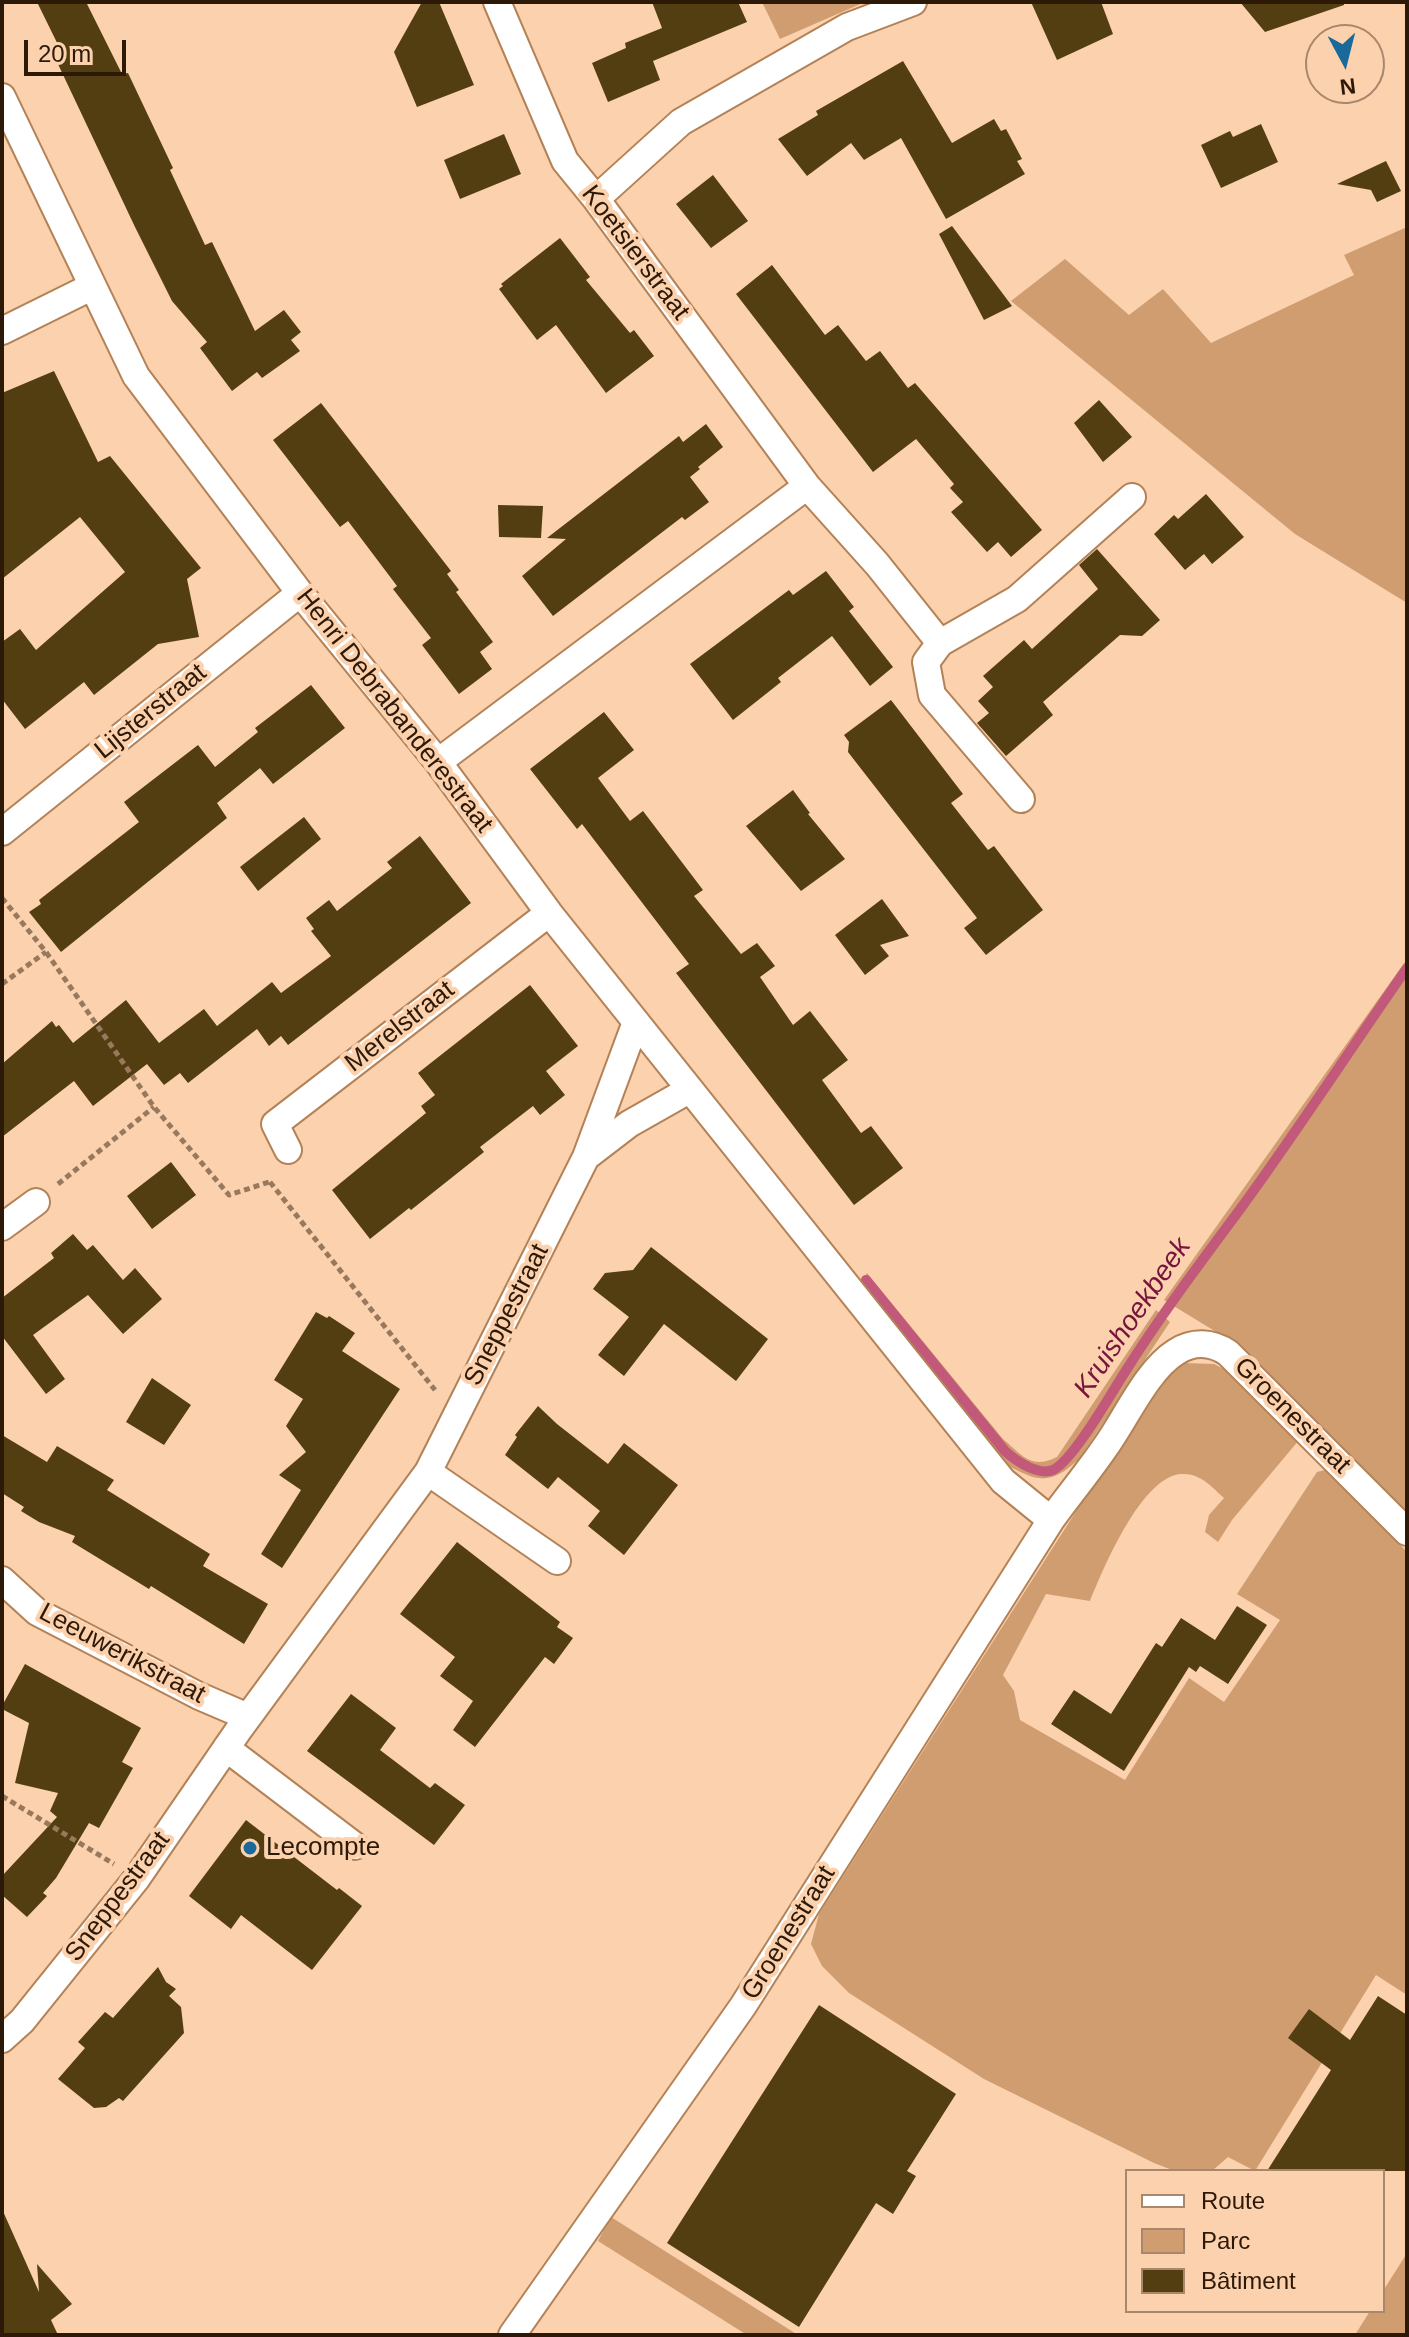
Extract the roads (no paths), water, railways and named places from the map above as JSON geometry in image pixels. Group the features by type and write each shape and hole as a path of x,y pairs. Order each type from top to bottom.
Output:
{"street":[{"name":"Koetsierstraat","path":"497,2 565,161 807,486 877,564 940,643"},
{"path":"596,199 681,122 847,27 913,2"},
{"name":"Henri Debrabanderestraat","path":"2,97 136,376 300,593 438,762 549,913 689,1090 1003,1481 1051,1520"},
{"path":"2,331 91,287"},
{"path":"438,762 807,486"},
{"path":"1021,799 932,695 926,662 940,643 1017,599 1132,497"},
{"name":"Lijsterstraat","path":"2,832 300,593"},
{"name":"Merelstraat","path":"288,1150 275,1124 549,913"},
{"name":"Sneppestraat","path":"2,2039 22,2021 137,1878 248,1717 428,1472 586,1157 636,1022"},
{"name":"Sneppestraat","path":"586,1157 629,1124 689,1090"},
{"path":"2,1227 36,1202"},
{"name":"Groenestraat","path":"512,2335 743,2006 1051,1520 1105,1448 1155,1371 1172,1354 1185,1347 1215,1345 1241,1365 1407,1532"},
{"path":"428,1472 557,1561"},
{"name":"Leeuwerikstraat","path":"2,1580 37,1612 199,1696 248,1717"},
{"path":"226,1748 355,1846"}],"waterway":[{"name":"Kruishoekbeek","path":"866,1280 1005,1451 1034,1469 1053,1470 1081,1440 1153,1330 1283,1149 1407,968"}],"place":[{"name":"Lecompte","path":"250,1848"}]}
